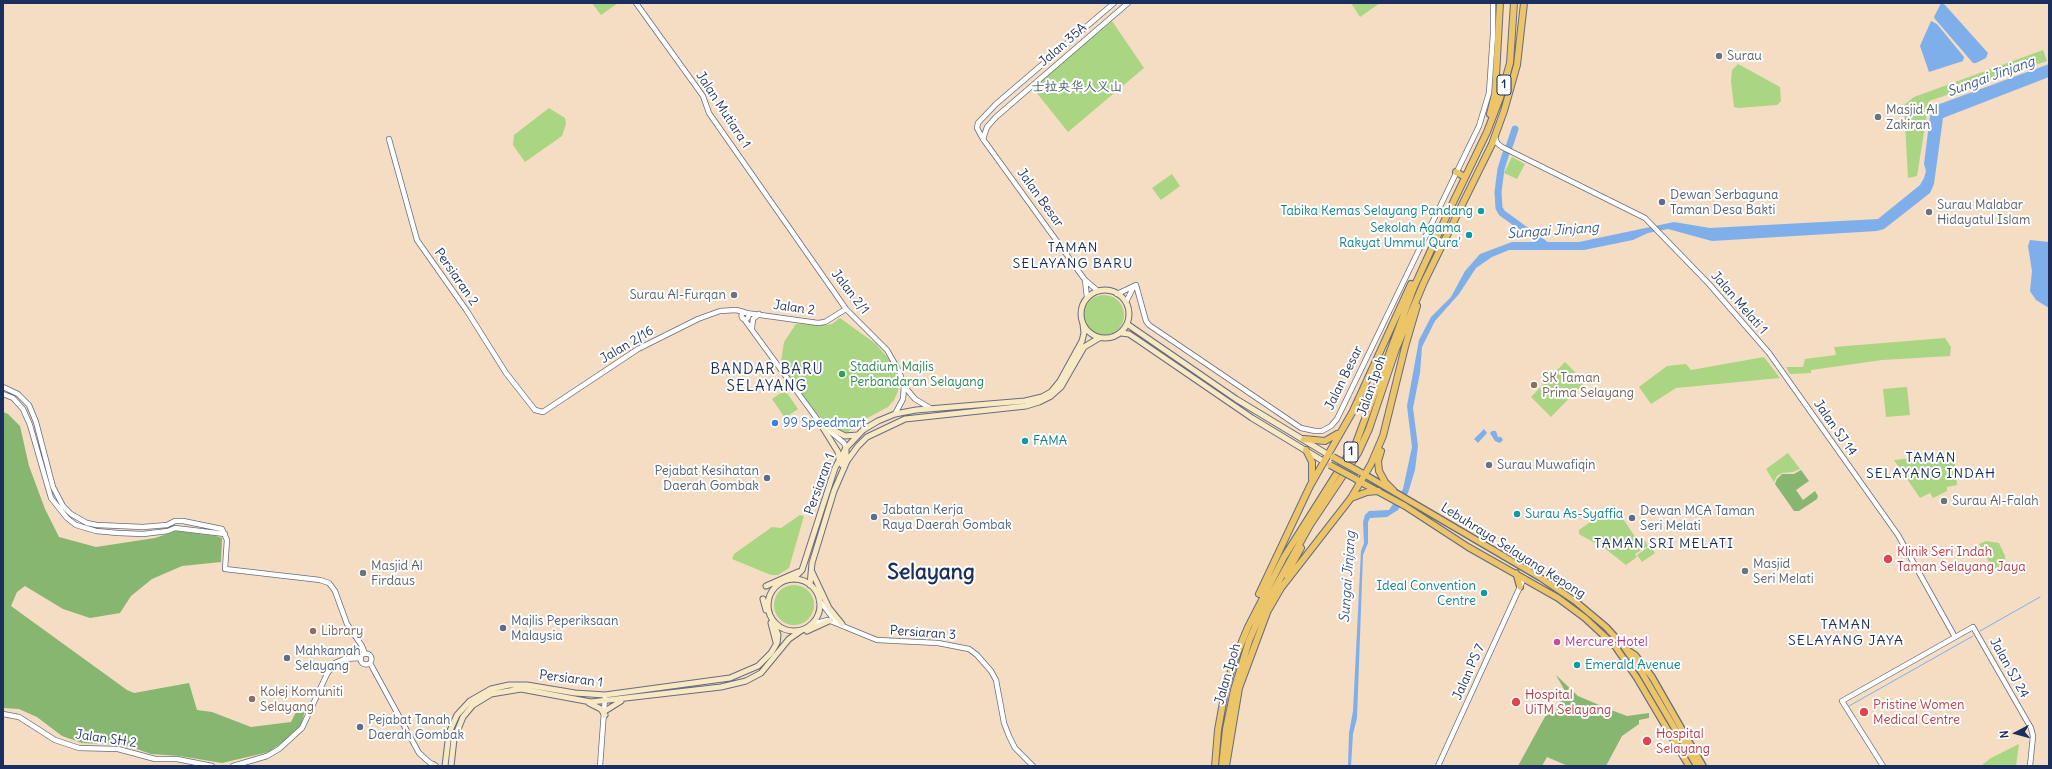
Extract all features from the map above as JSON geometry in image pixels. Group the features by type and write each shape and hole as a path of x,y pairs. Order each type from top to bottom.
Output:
{"highway":[{"path":"1473,162 1494,100 1500,3"},
{"name":"Jalan Ipoh","path":"1215,766 1220,716 1234,661 1255,610 1305,521 1356,443 1397,330 1440,231 1473,162 1500,98 1510,63 1514,3"},
{"name":"Jalan Ipoh","path":"1222,766 1230,703 1249,641 1261,613 1291,556 1340,481 1365,438 1396,349 1424,282 1495,135 1504,111 1517,65 1524,3"},
{"path":"1456,172 1465,177"},
{"path":"1393,490 1382,478 1378,469 1383,436 1412,322 1451,225"},
{"path":"1234,661 1258,596 1310,486 1353,411 1411,286 1440,231"},
{"path":"1304,439 1325,441 1336,436 1342,428"},
{"path":"1266,614 1295,568 1351,498 1358,480 1363,474 1383,436"},
{"path":"1306,450 1313,468 1310,486"},
{"path":"1226,766 1239,688 1266,614 1306,539 1340,481"},
{"path":"1351,498 1367,492 1378,491"}],"main road":[{"path":"1108,290 1117,294 1126,302 1129,313 1127,324 1121,333 1114,337 1099,338 1086,330 1083,324 1080,312 1087,297 1098,291 1108,290"},
{"name":"Persiaran 1","path":"793,579 802,570 839,459 846,448 858,435 874,423 895,414 930,408 1025,401 1042,397 1051,392 1060,381 1082,341 1084,333 1083,324"},
{"path":"1127,324 1236,399 1327,454"},
{"path":"1121,333 1129,334 1252,418 1323,461"},
{"name":"Persiaran 1","path":"810,585 811,567 834,491 845,466 858,446 868,437 906,419 1026,406 1046,399 1061,388 1084,347 1099,338"},
{"path":"820,423 845,436 858,435"},
{"path":"820,423 838,452 839,459"},
{"path":"874,423 878,431"},
{"path":"834,491 837,477 846,456 846,448"},
{"name":"Lebuhraya Selayang Kepong","path":"1327,454 1393,490 1534,574 1575,601 1606,627 1624,647 1642,673 1697,766"},
{"name":"Lebuhraya Selayang Kepong","path":"1323,461 1405,506 1458,541 1558,598 1585,618 1615,646 1637,678 1690,766"},
{"path":"785,644 823,623 836,622 814,578 811,567"},
{"path":"766,586 802,570"},
{"path":"1516,573 1520,586"},
{"path":"1524,578 1528,575 1534,574"},
{"path":"772,619 782,629 788,631 802,630 812,624 819,613 819,600 810,585 801,580 793,579 781,583 772,592 768,606 772,619 778,635 777,643"},
{"path":"764,600 777,643"},
{"name":"Persiaran 1","path":"445,766 449,733 457,715 470,701 491,690 510,685 526,685 605,698 624,699 715,688 746,681 761,673 785,644 802,630"},
{"name":"Persiaran 1","path":"451,766 454,739 463,717 473,706 491,694 521,689 586,702 730,678 758,666 766,659 777,643"},
{"path":"1624,647 1635,655 1652,677 1703,766"},
{"path":"586,702 601,709 605,713 624,699"}],"street":[{"name":"Jalan Mutiara 1","path":"636,3 703,96 709,113 792,229"},
{"name":"Jalan 35A","path":"977,130 978,123 996,104 1114,3"},
{"name":"Jalan 35A","path":"983,139 986,127 996,117 1128,3"},
{"name":"Jalan Besar","path":"1136,286 1146,321 1149,325 1301,428 1308,431 1322,431 1332,426 1337,419 1479,126 1489,92 1494,34 1493,3"},
{"name":"Jalan Besar","path":"977,130 1085,280 1098,291"},
{"path":"1495,135 1497,143 1502,147"},
{"name":"Persiaran 2","path":"389,139 417,240 467,311 520,393 538,412"},
{"path":"1489,150 1502,147"},
{"name":"Jalan Melati 1","path":"1502,147 1645,218 1709,284 1764,348 1797,394"},
{"name":"Jalan 2/1","path":"792,229 846,308 887,350 899,371 904,386 915,399 930,408"},
{"name":"Jalan Besar","path":"1085,280 1087,297"},
{"path":"1117,294 1136,286"},
{"path":"1126,302 1129,293 1136,286"},
{"name":"Jalan 2","path":"745,316 759,314 818,323 824,322 846,308"},
{"name":"Jalan 2/16","path":"538,412 543,412 657,339 698,319 718,311 733,310 745,316"},
{"path":"752,328 753,319 759,314"},
{"path":"745,316 820,423 844,443 846,448"},
{"path":"895,414 903,399 904,386"},
{"path":"3,387 18,394 29,405 36,422 57,496 67,510 79,520 97,525 119,527 166,525 175,521 219,527 225,534 226,569 320,580 329,584 335,591 347,624 362,646 365,654 371,657 370,663 416,748 424,758 435,766"},
{"path":"3,394 13,398 23,409 30,425 51,498 67,518 76,525 96,531 118,533 144,534 168,531 175,528 225,534"},
{"name":"Jalan SJ 14","path":"1797,394 1898,535 1955,637"},
{"name":"Jalan PS 7","path":"1438,766 1524,578"},
{"path":"1520,586 1533,583"},
{"name":"Persiaran 3","path":"819,600 836,622 877,640 944,644 968,649 977,655 991,671 996,680 1004,723 1015,748 1033,766"},
{"path":"812,624 824,619 836,622"},
{"name":"Jalan SJ 24","path":"1955,637 1974,627 2030,728 2033,736 2030,766"},
{"path":"1883,766 1842,701 1955,637"},
{"path":"233,766 266,756 279,749 304,725 327,674 335,663 347,658 361,658 365,654"},
{"path":"361,658 364,664 370,663"},
{"path":"600,766 605,698"},
{"name":"Jalan SH 2","path":"3,714 19,718 56,740 79,748 118,749 130,751 150,758 177,759 212,766"}],"green space":[{"path":"592,3 618,3 601,15"},
{"path":"1351,3 1380,3 1360,17"},
{"name":"士拉央华人义山","path":"1112,21 1144,68 1068,132 1032,87"},
{"path":"2043,50 2047,61 1929,101 1917,176 1908,178 1904,105 1914,97"},
{"path":"1738,64 1780,87 1781,101 1777,105 1734,107 1731,81 1732,70"},
{"path":"549,108 565,118 566,124 562,136 525,162 513,145 514,135"},
{"path":"1512,157 1525,164 1517,179 1504,173"},
{"path":"1172,174 1180,186 1161,200 1152,188"},
{"path":"1104,295 1112,297 1118,301 1122,307 1124,315 1122,323 1118,329 1112,333 1104,335 1096,333 1090,329 1086,323 1084,315 1086,307 1090,301 1096,297"},
{"name":"Stadium Majlis Perbandaran Selayang","path":"840,318 876,344 893,364 899,383 898,391 894,400 888,407 860,422 848,432 843,433 825,423 790,378 781,362 784,342 796,324 827,325 832,324"},
{"path":"1945,338 1951,347 1950,356 1882,360 1811,370 1811,373 1790,374 1786,367 1803,367 1805,359 1836,355 1834,347"},
{"path":"1764,357 1780,378 1676,388 1651,404 1639,387 1667,366 1686,364 1691,370"},
{"path":"1565,362 1585,382 1551,417 1531,397"},
{"path":"1907,387 1910,415 1886,417 1883,389"},
{"path":"785,390 798,409 785,418 772,399"},
{"path":"3,412 8,414 20,426 29,466 45,509 59,537 96,547 155,538 176,531 222,538 221,562 182,566 152,579 131,596 120,613 90,618 63,609 25,586 17,592 11,606 127,690 134,693 189,683 197,710 212,712 251,727 291,722 298,708 305,711 301,725 284,741 269,752 222,763 180,756 151,754 125,745 82,743 62,736 37,717 19,709 3,708"},
{"path":"1788,453 1800,469 1793,472 1782,473 1777,476 1774,482 1766,469"},
{"path":"1954,454 1957,485 1947,487 1947,491 1933,498 1930,493 1920,498 1894,460"},
{"path":"1801,470 1809,481 1796,490 1803,500 1815,491 1818,496 1817,499 1799,511 1794,511 1775,484 1777,479 1782,474 1794,474"},
{"path":"1614,505 1637,540 1643,538 1648,546 1635,554 1637,557 1626,565 1607,550 1579,534 1579,530"},
{"path":"800,515 804,516 789,568 778,575 771,575 732,559 734,554 772,527 781,528"},
{"path":"1986,541 1999,543 2005,556 2005,567 1998,570 1992,567 1979,544"},
{"path":"1650,546 1655,553 1642,562 1637,555"},
{"path":"794,585 802,587 808,591 812,597 814,605 812,613 808,619 802,623 794,625 786,623 780,619 776,613 774,605 776,597 780,591 786,587"},
{"path":"1556,675 1578,696 1611,710 1627,716 1649,713 1649,718 1639,720 1639,724 1622,736 1606,766 1568,766 1547,757 1542,766 1518,766 1547,713 1554,716 1565,691"},
{"path":"2019,744 2016,766 1983,766 1983,764 1991,758"}],"water":[{"path":"1941,3 1945,5 1988,53 1986,58 1973,63 1935,19 1934,17"},
{"path":"1931,21 1937,24 1964,57 1963,61 1929,72 1920,46"},
{"path":"2049,64 2049,77 1943,118 1934,184 1930,193 1884,229 1877,231 1712,241 1668,229 1648,233 1633,240 1584,250 1509,250 1492,257 1476,268 1459,294 1435,321 1422,347 1420,373 1413,408 1418,446 1415,470 1408,493 1398,510 1387,517 1370,518 1368,522 1368,543 1363,555 1357,718 1353,734 1351,766 1348,766 1349,733 1353,711 1361,551 1364,543 1363,522 1365,515 1369,511 1389,510 1403,489 1412,447 1407,406 1419,340 1431,317 1451,297 1465,271 1480,254 1512,242 1579,242 1674,222 1710,228 1878,219 1920,185 1924,178 1926,171 1924,164 1930,116 1937,105"},
{"path":"2030,240 2049,242 2049,308 2036,300 2030,291 2032,271 2028,246"},
{"path":"1484,429 1487,433 1478,443 1474,439"},
{"path":"1492,431 1496,431 1498,437 1501,437 1503,440 1500,443 1495,441 1490,433"}],"waterway":[{"path":"1509,147 1515,129"},
{"name":"Sungai Jinjang","path":"1506,153 1501,169 1498,192 1499,208 1502,213 1546,245"},
{"path":"1980,631 2040,597"},
{"path":"1849,706 1973,636"}],"place":[{"name":"Surau","path":"1719,56"},
{"name":"Masjid Al Zakiran","path":"1878,117"},
{"name":"Dewan Serbaguna Taman Desa Bakti","path":"1662,202"},
{"name":"Tabika Kemas Selayang Pandang","path":"1481,211"},
{"name":"Surau Malabar Hidayatul Islam","path":"1929,212"},
{"name":"Sekolah Agama Rakyat Ummul Qura'","path":"1469,235"},
{"name":"Surau Al-Furqan","path":"734,295"},
{"name":"Stadium Majlis Perbandaran Selayang","path":"842,374"},
{"name":"SK Taman Prima Selayang","path":"1534,385"},
{"name":"99 Speedmart","path":"775,423"},
{"name":"FAMA","path":"1025,441"},
{"name":"Surau Muwafiqin","path":"1489,465"},
{"name":"Pejabat Kesihatan Daerah Gombak","path":"767,478"},
{"name":"Surau Al-Falah","path":"1944,501"},
{"name":"Surau As-Syaffia","path":"1517,514"},
{"name":"Jabatan Kerja Raya Daerah Gombak","path":"874,517"},
{"name":"Dewan MCA Taman Seri Melati","path":"1632,518"},
{"name":"Klinik Seri Indah Taman Selayang Jaya","path":"1888,559"},
{"name":"Masjid Seri Melati","path":"1745,571"},
{"name":"Masjid Al Firdaus","path":"363,573"},
{"name":"Ideal Convention Centre","path":"1484,593"},
{"name":"Majlis Peperiksaan Malaysia","path":"503,628"},
{"name":"Library","path":"313,631"},
{"name":"Mercure Hotel","path":"1557,642"},
{"name":"Mahkamah Selayang","path":"287,658"},
{"name":"Emerald Avenue","path":"1577,665"},
{"name":"Kolej Komuniti Selayang","path":"252,699"},
{"name":"Hospital UiTM Selayang","path":"1516,702"},
{"name":"Pristine Women Medical Centre","path":"1864,712"},
{"name":"Pejabat Tanah Daerah Gombak","path":"360,727"},
{"name":"Hospital Selayang","path":"1647,741"}],"district":[{"name":"TAMAN SELAYANG BARU","path":"1073,256"},
{"name":"BANDAR BARU SELAYANG","path":"767,378"},
{"name":"TAMAN SELAYANG INDAH","path":"1931,466"},
{"name":"TAMAN SRI MELATI","path":"1664,544"},
{"name":"Selayang","path":"931,573"},
{"name":"TAMAN SELAYANG JAYA","path":"1846,634"}]}
